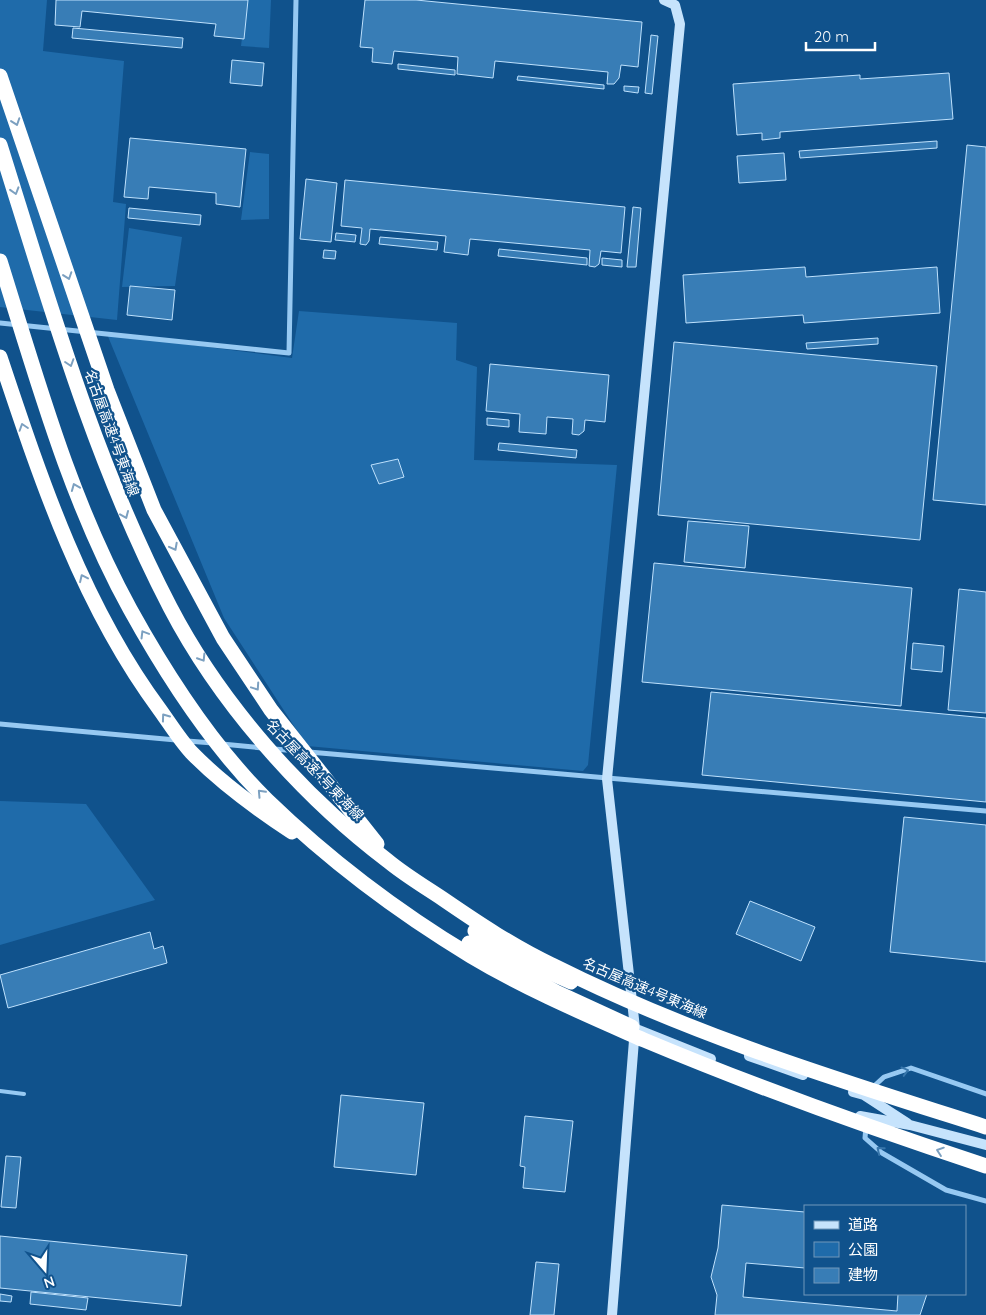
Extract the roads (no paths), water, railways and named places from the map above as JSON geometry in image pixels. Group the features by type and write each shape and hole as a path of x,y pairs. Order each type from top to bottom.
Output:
{"highway":[{"path":"0,76 107,390 154,510 224,638 272,710 388,858 472,937 634,1010"},
{"name":"名古屋高速4号東海線","path":"0,145 93,434 127,519 172,610 210,672 247,722 312,794 388,862 482,926 551,965 674,1020 788,1064 986,1127"},
{"path":"0,261 59,448 97,542 129,608 193,710 231,760 266,798 348,869 417,921 472,957 560,1004 740,1080 986,1166"},
{"path":"0,357 44,489 85,582 132,672 191,752 259,811 472,937 556,992 635,1028"}],"street":[{"path":"0,323 289,353 296,0"},
{"path":"612,1315 635,1028 607,779 680,24 675,5 664,0"},
{"path":"0,724 986,811"},
{"path":"634,1010 768,1064 864,1095 910,1125"},
{"path":"635,1028 751,1076 867,1119 910,1125 986,1145"},
{"path":"864,1095 884,1078 911,1068 986,1094"},
{"path":"867,1119 865,1138 882,1153 946,1190 986,1201"}],"lane":[{"path":"0,1091 24,1094"}]}
